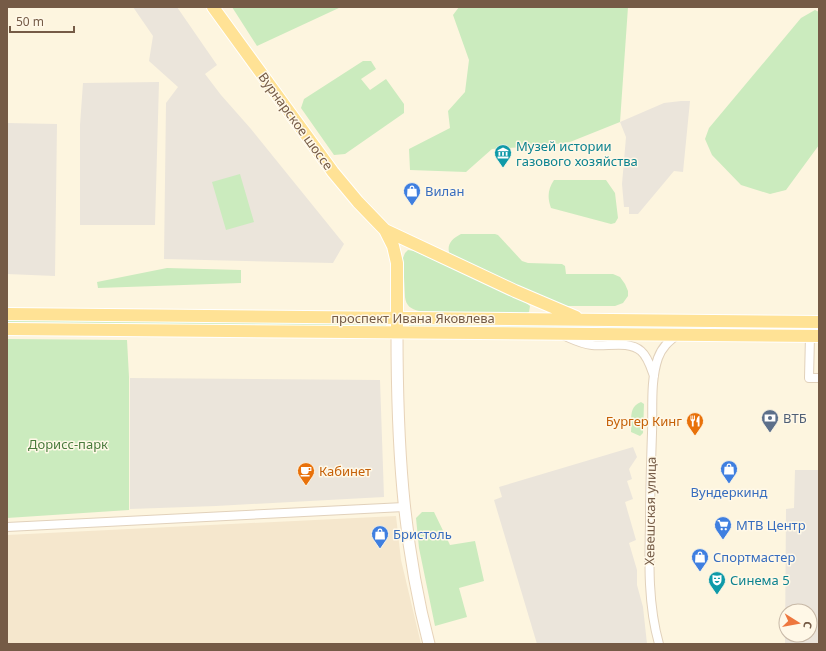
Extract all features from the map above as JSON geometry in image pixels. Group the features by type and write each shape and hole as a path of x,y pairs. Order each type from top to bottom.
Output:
{"main road":[{"name":"Вурнарское шоссе","path":"213,7 333,172 358,202 385,230"},
{"path":"385,230 393,246 396,258 398,318 397,404 404,508 413,576 429,644"},
{"path":"385,230 515,291 582,320"},
{"name":"проспект Ивана Яковлева","path":"7,314 819,322"},
{"name":"проспект Ивана Яковлева","path":"7,329 814,336"}],"street":[{"path":"562,334 579,342 592,345 625,345 634,347 644,356 654,376"},
{"name":"Хевешская улица","path":"659,644 651,607 650,568 651,462 654,376 658,358 662,349 677,335"},
{"path":"814,336 809,378 819,378"},
{"path":"7,527 404,508"}],"shaded area":[{"path":"133,7 177,7 217,65 205,74 344,244 333,263 164,259 166,103 178,87 149,61 153,36"},
{"path":"159,82 155,225 80,225 80,125 83,83"},
{"path":"690,101 683,172 674,171 638,214 629,214 629,207 624,207 622,184 626,137 620,122 664,103"},
{"path":"7,123 57,124 55,276 7,274"},
{"path":"130,378 380,380 384,497 130,509"},
{"path":"633,447 637,457 629,469 632,479 627,481 633,499 625,502 636,540 629,543 637,570 637,585 643,607 647,644 537,644 494,500 502,497 499,487"},
{"path":"795,470 819,470 819,644 785,644 818,643 818,603 785,603 786,509 794,508"},
{"path":"396,516 401,560 421,644 7,644 7,535"}],"green space":[{"path":"232,7 341,7 257,46"},
{"path":"459,7 628,7 620,122 570,142 541,146 492,149 466,172 410,170 409,149 450,128 448,111 465,92 469,60 453,15"},
{"path":"815,10 819,12 819,145 786,190 770,194 741,185 712,155 705,139 709,128 801,18"},
{"path":"363,61 371,61 376,69 361,79 370,90 386,79 404,104 404,113 345,154 334,155 301,108 304,99"},
{"path":"240,174 254,222 226,230 212,182"},
{"path":"554,180 606,180 615,193 618,218 615,223 611,224 551,208 549,193 550,187"},
{"path":"461,234 498,235 522,261 528,263 562,264 565,266 566,274 613,274 620,277 625,284 628,291 628,296 623,303 615,306 567,306 559,304 451,257 449,253 450,243 454,238"},
{"path":"408,250 414,251 525,302 530,306 529,312 522,315 419,311 409,307 405,297 403,258"},
{"path":"167,268 241,270 241,283 98,288 97,282"},
{"path":"7,319 386,323 386,326 7,322"},
{"path":"409,325 819,328 819,332 409,328"},
{"name":"Дорисс-парк","path":"7,339 127,340 129,377 129,510 7,518"},
{"path":"641,402 644,404 643,433 640,436 631,432 631,418 632,410"},
{"path":"422,512 434,512 450,545 475,541 484,581 459,588 467,617 435,626 419,548 416,518"}],"place":[{"name":"Музей истории газового хозяйства","path":"503,168"},
{"name":"Вилан","path":"412,206"},
{"name":"ВТБ","path":"770,433"},
{"name":"Бургер Кинг","path":"695,436"},
{"name":"Вундеркинд","path":"729,484"},
{"name":"Кабинет","path":"306,486"},
{"name":"МТВ Центр","path":"723,540"},
{"name":"Бристоль","path":"380,549"},
{"name":"Спортмастер","path":"700,572"},
{"name":"Синема 5","path":"717,595"}]}
